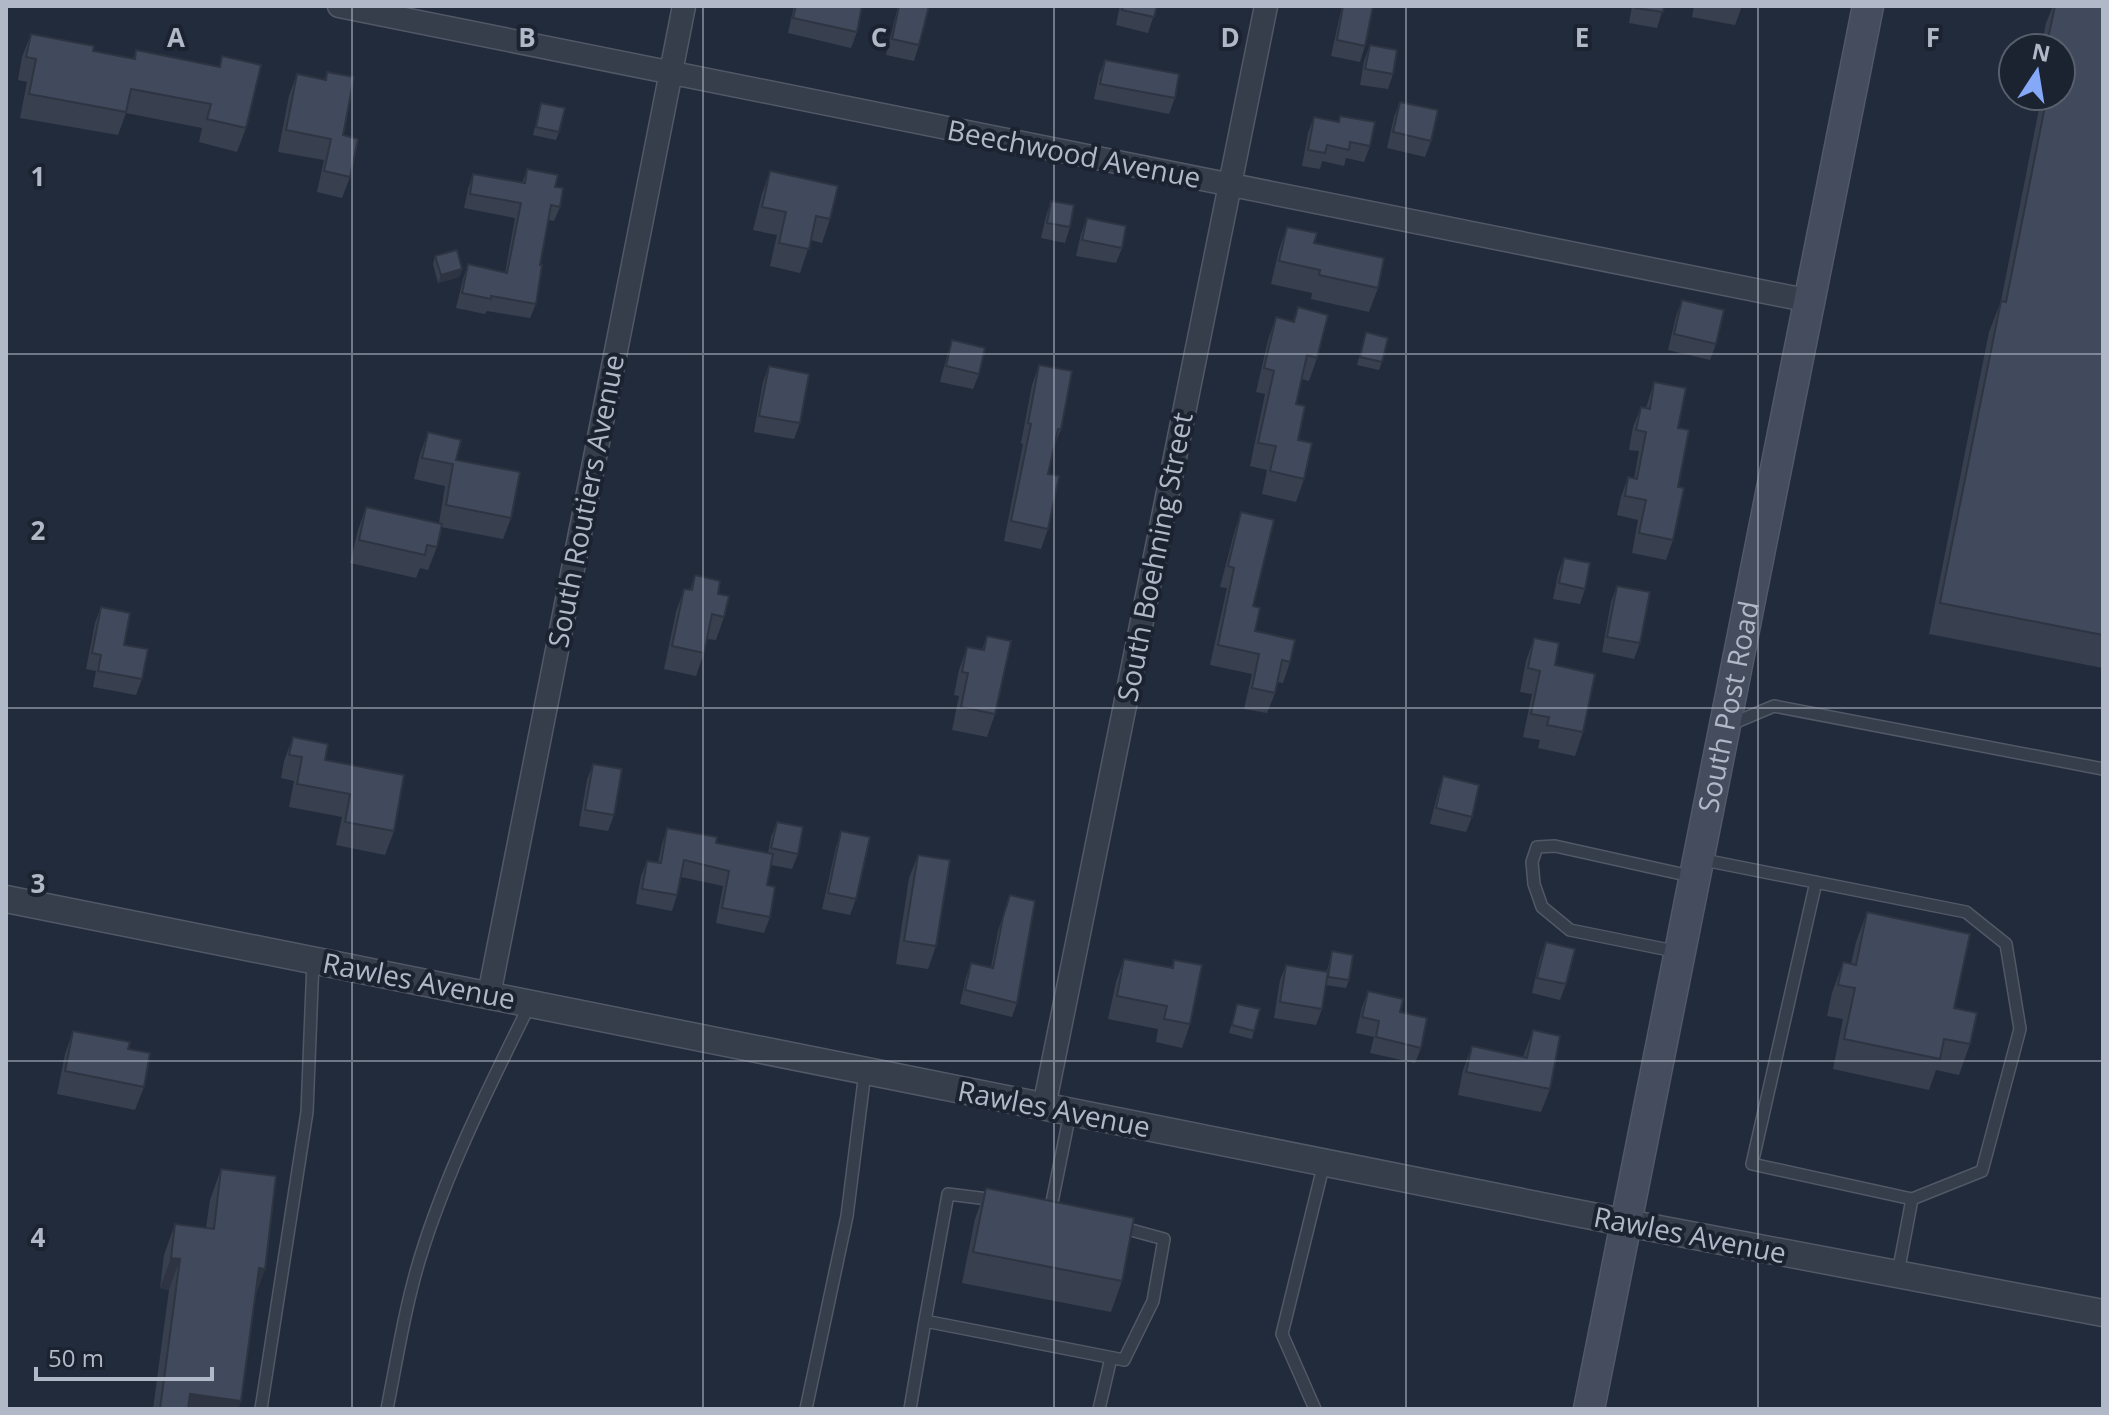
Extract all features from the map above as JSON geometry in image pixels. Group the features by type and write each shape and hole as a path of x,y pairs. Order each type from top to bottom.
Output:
{"main road":[{"name":"South Post Road","path":"1589,1409 1868,6"}],"street":[{"name":"Beechwood Avenue","path":"339,6 1810,301"},
{"name":"South Routiers Avenue","path":"489,995 684,6"},
{"name":"South Boehning Street","path":"1057,1110 1229,185 1266,6"},
{"name":"Rawles Avenue","path":"6,899 1627,1223 2103,1313"}],"lane":[{"path":"1725,727 1774,706 2103,769"},
{"path":"1680,952 1570,930 1542,907 1534,884 1532,862 1537,847 1555,846 1816,882 1966,912 2006,944 2020,1029 1982,1171 1912,1199 1752,1164 1816,882"},
{"path":"261,1409 307,1112 313,960"},
{"path":"387,1409 419,1262 441,1196 483,1099 530,1004"},
{"path":"806,1409 847,1216 865,1071"},
{"path":"1051,1207 1057,1110"},
{"path":"1315,1409 1282,1334 1325,1163"},
{"path":"910,1409 948,1194 1007,1202"},
{"path":"1898,1274 1912,1199"},
{"path":"1037,1205 1065,1211"},
{"path":"925,1321 1124,1360 1153,1301 1164,1239 1108,1223"},
{"path":"1099,1409 1111,1358"}],"building":[{"path":"796,6 862,6 857,32 793,18"},
{"path":"899,6 929,6 919,45 892,39"},
{"path":"1123,6 1157,6 1154,17 1122,10"},
{"path":"1343,6 1373,6 1365,46 1337,40"},
{"path":"1635,6 1664,6 1663,12"},
{"path":"2055,6 2103,6 2103,635 1940,603 2001,301 2006,302 2044,112 2077,112 2077,32 2049,32"},
{"path":"31,34 94,46 93,51 135,59 136,50 220,67 222,56 261,65 246,128 207,119 211,104 131,89 126,112 29,94 36,59 26,57"},
{"path":"1370,45 1397,50 1393,74 1365,69"},
{"path":"1105,60 1179,74 1175,98 1100,84"},
{"path":"327,72 354,77 343,135 358,139 350,177 324,171 331,139 286,130 297,74 326,80"},
{"path":"1400,102 1438,110 1431,141 1393,132"},
{"path":"541,103 565,108 559,132 536,127"},
{"path":"1340,116 1375,122 1370,146 1350,142 1349,150 1327,145 1325,153 1308,150 1314,117 1339,122"},
{"path":"527,169 558,175 555,187 563,188 560,207 551,205 536,304 462,293 468,264 507,273 521,203 470,194 473,174 525,183"},
{"path":"770,171 838,186 830,219 816,216 809,249 779,243 786,212 762,207"},
{"path":"1051,201 1074,205 1070,227 1047,223"},
{"path":"1087,218 1126,226 1122,248 1082,240"},
{"path":"1287,227 1317,233 1314,243 1384,258 1378,288 1319,275 1320,270 1279,261"},
{"path":"457,250 462,269 441,275 435,256"},
{"path":"1682,300 1724,310 1716,344 1674,334"},
{"path":"1298,307 1328,315 1317,358 1307,355 1296,404 1305,406 1298,440 1312,443 1304,479 1270,471 1276,446 1258,443 1274,371 1264,368 1276,317 1294,322"},
{"path":"1366,332 1388,338 1382,362 1360,357"},
{"path":"952,340 985,348 979,374 946,366"},
{"path":"1039,365 1072,371 1061,429 1058,429 1048,474 1059,476 1048,529 1011,521 1031,424 1028,423"},
{"path":"769,366 809,374 800,423 759,416"},
{"path":"1654,382 1686,388 1678,428 1689,430 1678,487 1684,488 1673,540 1639,533 1646,500 1625,496 1628,477 1637,479 1646,432 1636,430 1641,407 1650,409"},
{"path":"428,432 461,440 456,460 520,472 511,518 446,505 453,464 422,458"},
{"path":"366,507 442,524 437,547 427,545 425,555 359,540"},
{"path":"1241,512 1274,520 1253,606 1260,608 1255,631 1295,640 1290,662 1282,660 1275,693 1252,688 1259,654 1218,645 1234,568 1228,566"},
{"path":"1564,558 1590,563 1585,589 1559,583"},
{"path":"695,575 720,581 718,594 729,596 724,617 712,614 704,653 672,646 684,589 692,590"},
{"path":"1617,586 1650,592 1640,643 1607,637"},
{"path":"101,607 130,613 124,645 148,649 142,679 98,671 101,655 92,653"},
{"path":"987,636 1011,641 995,714 961,707 968,673 962,672 967,647 984,650"},
{"path":"1534,638 1559,643 1555,665 1595,674 1583,732 1547,725 1549,717 1531,714 1540,671 1528,668"},
{"path":"293,737 328,744 325,760 404,775 394,831 345,822 350,794 297,784 302,757 289,755"},
{"path":"593,764 622,769 614,815 585,810"},
{"path":"1443,776 1479,785 1472,817 1436,808"},
{"path":"777,822 803,827 798,854 771,848"},
{"path":"667,828 717,837 716,843 773,854 767,885 775,887 770,917 722,908 729,871 684,860 677,895 642,889 647,861 661,863"},
{"path":"841,831 870,837 856,899 828,893"},
{"path":"918,855 950,860 936,946 904,941"},
{"path":"1010,895 1035,901 1017,1003 965,990 971,963 993,968"},
{"path":"1867,912 1970,934 1954,1008 1977,1013 1970,1044 1944,1039 1940,1059 1844,1039 1855,988 1838,985 1843,962 1856,965"},
{"path":"1546,942 1575,949 1566,984 1537,978"},
{"path":"1332,951 1353,955 1349,980 1328,977"},
{"path":"1124,959 1173,968 1174,960 1202,965 1190,1024 1164,1019 1167,1006 1117,996"},
{"path":"1286,965 1328,972 1322,1009 1280,1002"},
{"path":"1368,991 1403,999 1400,1012 1427,1018 1421,1048 1376,1037 1379,1021 1362,1017"},
{"path":"1237,1004 1260,1009 1254,1031 1232,1025"},
{"path":"1533,1030 1560,1036 1550,1089 1466,1072 1472,1046 1527,1058"},
{"path":"73,1031 130,1042 128,1049 150,1053 144,1087 65,1071"},
{"path":"221,1169 276,1176 265,1269 259,1268 241,1401 190,1394 188,1409 160,1409 180,1259 171,1258 175,1224 214,1229"},
{"path":"986,1188 1134,1218 1122,1281 973,1252"}]}
